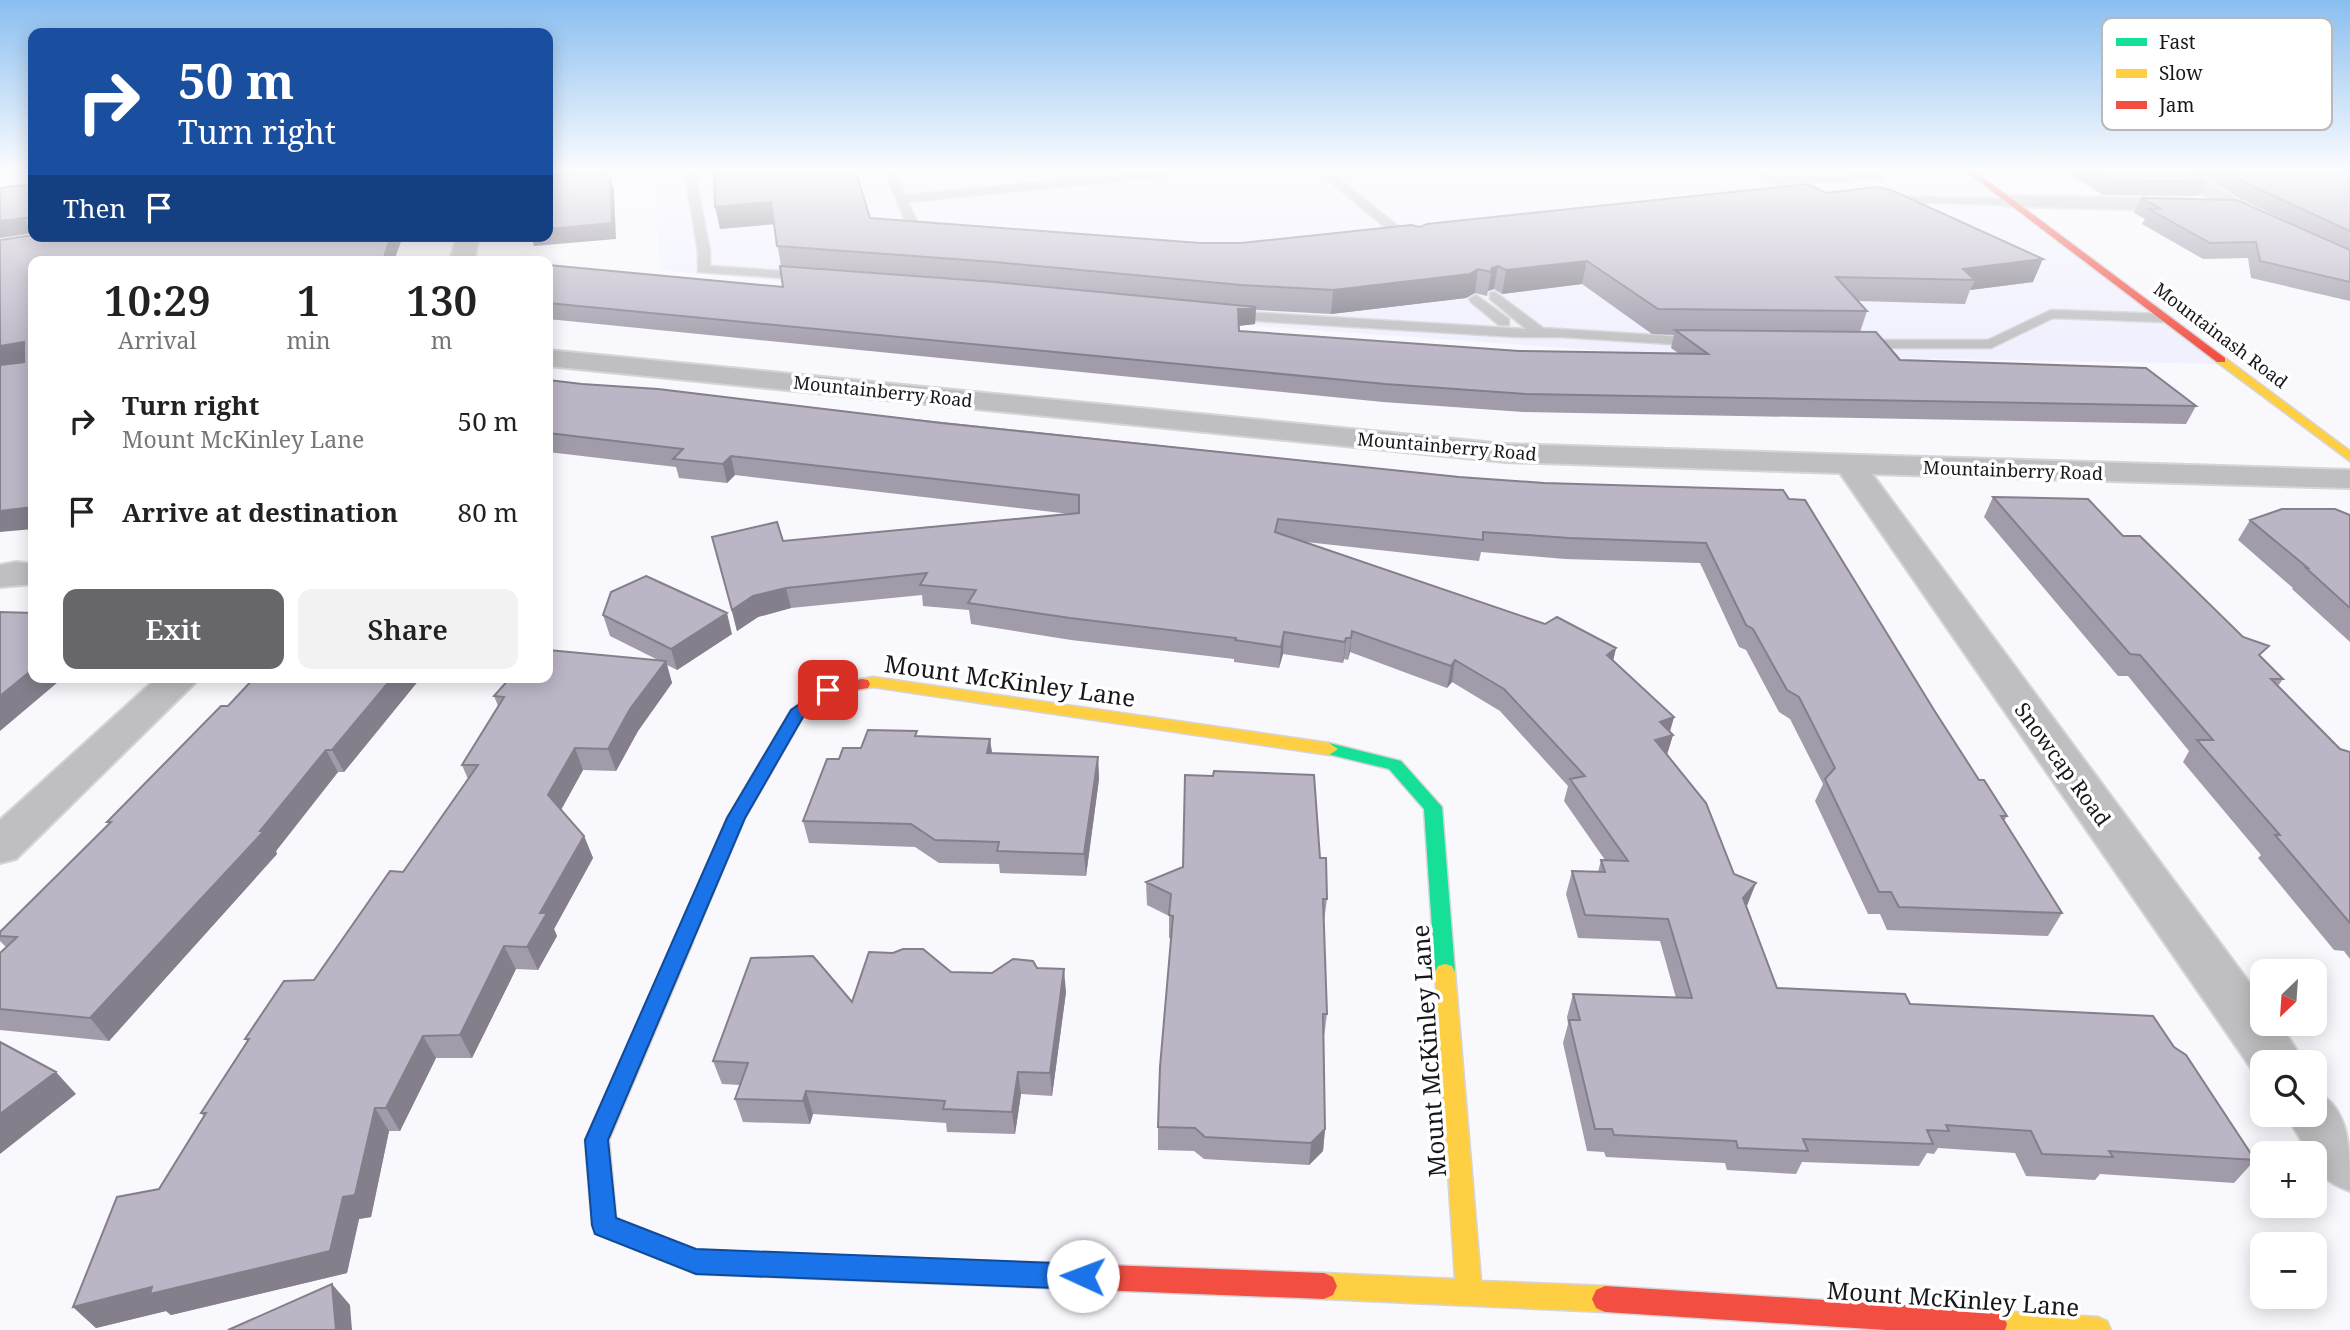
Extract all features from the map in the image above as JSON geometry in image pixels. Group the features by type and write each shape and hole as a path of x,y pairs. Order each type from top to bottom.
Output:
{"street":[{"name":"Mountainash Road","path":"2050,231 2350,457"},
{"path":"2285,231 2350,263"},
{"name":"Mountainberry Road","path":"553,358 1505,453 2350,479"},
{"name":"Snowcap Road","path":"1850,465 2268,1050"},
{"path":"0,576 28,574"},
{"name":"Mount McKinley Lane","path":"1469,1291 1433,807 1395,765 1333,750 873,682 828,690 797,714 736,818 597,1140 604,1225 696,1262 1469,1291 2098,1330"},
{"path":"0,847 68,780 175,683"},
{"path":"2323,1127 2350,1165"}],"lane":[{"path":"700,231 704,251 703,269 823,279"},
{"path":"1390,231 1405,244 1429,241"},
{"path":"1495,296 1539,332"},
{"path":"1476,299 1516,332"},
{"path":"1213,313 1516,332 1561,331 1651,341 1718,342"},
{"path":"1839,344 1991,344 2051,314 2165,318"}],"shaded area":[{"path":"658,231 2051,231 2229,364 1652,354 1187,321 660,270"}],"building":[{"path":"775,231 1042,231 1200,243 1241,243 1354,231 1981,231 2043,259 1963,269 1975,280 1836,277 1867,311 1658,309 1587,261 1506,270 1498,266 1492,268 1491,272 1478,269 1470,274 1333,290 1241,285 995,262 777,246"},
{"path":"2189,231 2307,231 2350,250 2350,282 2260,261 2256,242 2210,243"},
{"path":"28,236 28,242 389,242 384,256 28,256 28,508 0,511 0,365 24,362 24,342 0,346 0,240"},
{"path":"553,265 783,287 780,266 995,282 1256,307 1238,309 1239,331 1519,351 1708,354 1675,330 1876,332 1900,360 2146,368 2196,406 1526,394 1385,384 553,303"},
{"path":"553,381 658,389 941,423 1459,477 1544,483 1783,490 1789,499 1805,500 1934,710 1979,780 1984,780 2007,816 2001,816 2062,913 1899,907 1891,892 1879,892 1825,779 1835,768 1799,697 1787,690 1753,629 1746,625 1706,543 1483,532 1483,540 1278,519 1275,532 1545,624 1557,617 1616,648 1607,655 1674,717 1660,722 1673,735 1655,740 1706,803 1734,874 1756,883 1743,898 1777,988 1905,994 1910,1004 2153,1016 2174,1047 2186,1055 2250,1152 2250,1160 2109,1151 2113,1157 2042,1154 2031,1131 1946,1125 1949,1131 1927,1130 1933,1144 1803,1139 1808,1151 1738,1148 1736,1141 1614,1135 1612,1129 1595,1129 1569,1020 1580,1020 1573,994 1692,998 1668,919 1585,915 1572,871 1605,872 1601,860 1628,861 1570,779 1585,776 1504,689 1455,660 1451,666 1352,631 1351,638 1346,638 1345,642 1284,632 1281,647 1235,640 1236,638 968,603 976,590 920,585 927,573 786,588 753,596 732,610 712,537 777,522 783,541 1079,513 1079,495 731,456 723,464 673,459 683,449 553,434"},
{"path":"1993,497 2088,499 2123,536 2140,536 2243,637 2269,646 2259,655 2283,679 2271,679 2340,749 2350,752 2350,923 2275,835 2280,835 2197,740 2213,740 2140,655 2130,654"},
{"path":"2282,509 2335,509 2350,515 2350,608 2308,568 2250,520"},
{"path":"646,576 727,613 671,649 603,615 611,592"},
{"path":"0,612 28,613 28,673 0,696"},
{"path":"553,650 666,661 630,709 608,749 575,748 548,795 584,836 540,913 547,913 527,947 504,946 460,1035 423,1036 386,1108 375,1108 355,1195 343,1197 330,1251 150,1294 152,1287 73,1307 117,1197 159,1189 206,1113 201,1113 249,1039 245,1039 284,981 314,980 390,871 403,872 478,765 462,765 504,697 494,696 506,683 553,683"},
{"path":"249,683 388,683 332,750 326,750 260,831 264,831 90,1018 0,1009 0,953 17,937 0,936 0,932 111,822 107,822 221,706 228,706"},
{"path":"868,730 917,731 915,736 990,739 987,753 1098,757 1084,854 997,851 999,842 935,840 911,824 803,821 827,759 839,759 843,748 861,748"},
{"path":"1214,771 1314,775 1320,858 1326,858 1327,899 1323,899 1327,1014 1323,1014 1325,1129 1311,1143 1205,1137 1195,1128 1158,1127 1160,1067 1173,916 1169,915 1171,894 1146,882 1183,867 1185,775 1213,776"},
{"path":"903,949 923,949 951,972 992,973 1013,959 1033,961 1037,968 1064,969 1050,1073 1018,1072 1012,1112 943,1109 945,1101 806,1091 803,1101 735,1099 748,1063 713,1061 751,958 813,956 852,1002 869,952 893,953"},
{"path":"0,1042 56,1072 0,1114"},
{"path":"332,1284 336,1330 228,1330"}],"traffic: fast":[{"path":"1329,749 1395,765 1433,807 1445,972"}],"traffic: slow":[{"path":"2221,360 2350,457"},
{"path":"862,684 873,682 1329,749"},
{"path":"683,942 597,1140 604,1225 696,1262 799,1266"},
{"path":"1445,972 1469,1291"},
{"path":"1324,1286 1605,1299"},
{"path":"1994,1324 2098,1330"}],"traffic: jam":[{"path":"2050,231 2221,360"},
{"path":"683,942 736,818 797,714 828,690 862,684"},
{"path":"799,1266 1324,1286"},
{"path":"1605,1299 1994,1324"}],"route":[{"path":"828,690 797,714 736,818 597,1140 604,1225 696,1262 1083,1276"}]}
